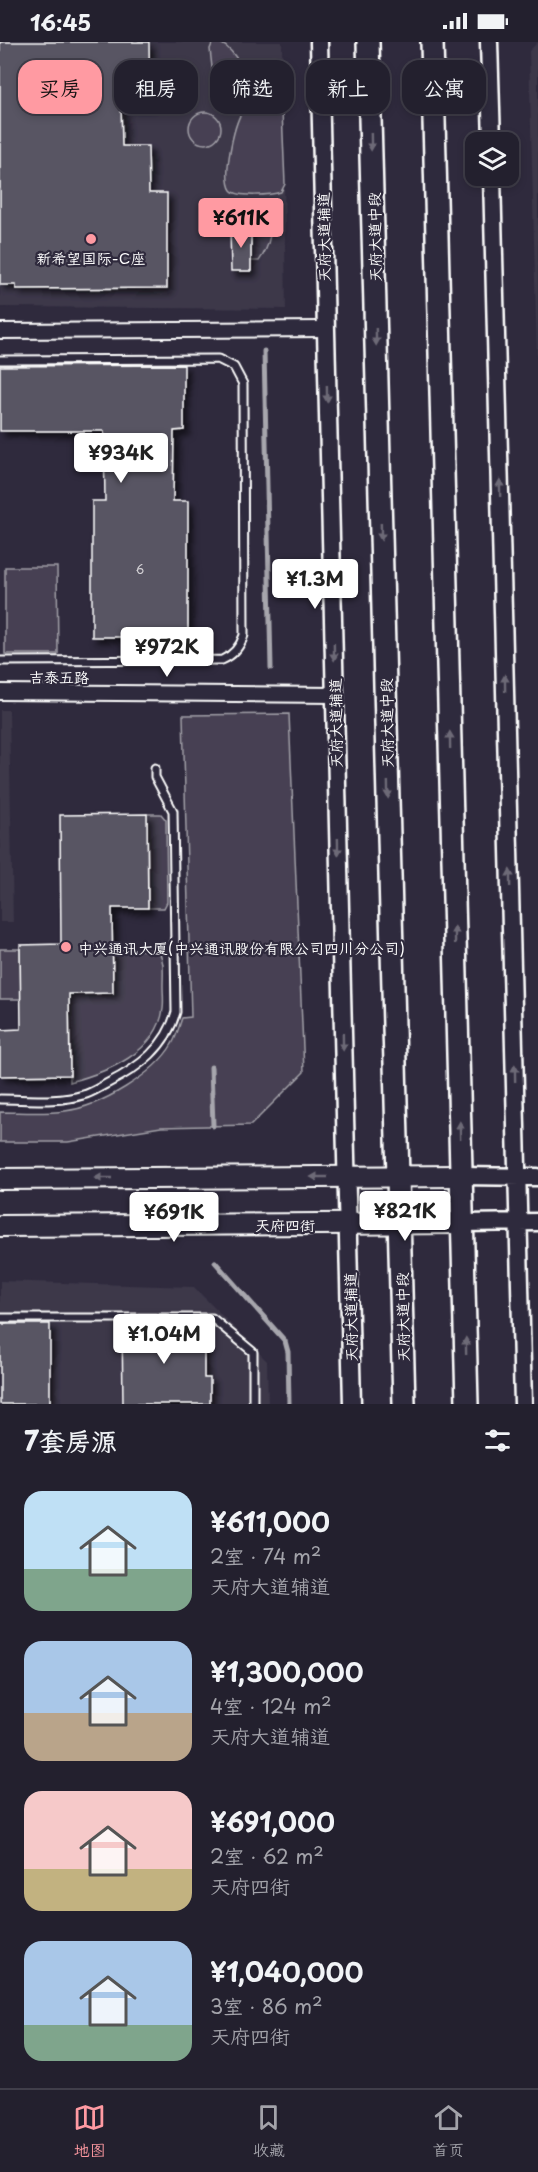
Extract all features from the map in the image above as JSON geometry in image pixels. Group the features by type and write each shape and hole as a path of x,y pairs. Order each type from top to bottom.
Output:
{"main road":[{"name":"天府大道中段","path":"368,42 404,1404"},
{"path":"432,42 467,1404"},
{"path":"0,1179 461,1176"},
{"name":"天府四街","path":"0,1226 463,1223"}],"street":[{"name":"天府大道辅道","path":"318,42 352,1404"},
{"path":"489,42 492,132"},
{"path":"492,186 523,1404"},
{"path":"0,331 326,329"},
{"name":"吉泰五路","path":"0,692 334,695"},
{"path":"461,1176 538,1177"},
{"path":"463,1223 538,1222"}],"lane":[{"path":"0,360 218,359 234,367 243,384 244,635 237,650 230,657 222,660 0,661"},
{"path":"0,1099 62,1099 85,1095 129,1072 148,1058 171,1028 176,1012 173,812 154,777 155,768"},
{"path":"0,1318 212,1318 253,1352 254,1404"}],"shaded area":[{"path":"0,42 282,42 282,60 210,60 210,114 283,114 286,309 0,307"},
{"path":"216,42 227,47 238,60 211,60 212,44"},
{"path":"538,42 538,396 529,51"},
{"path":"199,113 210,113 220,122 220,134 211,143 199,143 190,134 190,122"},
{"path":"241,114 282,114 285,184 281,192 255,195 235,193 231,190 228,163"},
{"path":"234,208 268,208 271,212 268,243 259,261 251,261 251,228 230,228 230,211"},
{"path":"5,567 57,567 58,654 5,654"},
{"path":"0,710 9,710 13,922 0,922"},
{"path":"289,714 304,1072 251,1125 161,1127 68,1142 0,1142 0,1112 65,1111 110,1096 153,1067 172,1044 182,1018 191,1017 183,715"},
{"path":"147,814 161,814 166,820 167,902 164,908 148,908"},
{"path":"0,949 20,949 21,999 0,999"},
{"path":"112,950 158,950 162,958 163,971 163,1006 159,1024 141,1049 128,1058 99,1073 70,1082 69,994 112,993"},
{"path":"0,1281 194,1287 267,1361 268,1404 0,1404"}],"building":[{"path":"0,42 149,42 149,60 114,60 114,114 121,114 122,146 148,146 149,193 167,193 167,288 16,289 16,285 0,285"},
{"path":"230,228 251,228 251,271 231,271"},
{"path":"184,365 184,430 174,431 173,501 188,501 188,637 92,637 92,501 105,501 104,431 0,431 0,366"},
{"name":"中兴通讯大厦(中兴通讯股份有限公司四川分公司)","path":"147,814 148,908 112,908 113,993 69,994 70,1075 0,1076 0,1030 21,1029 20,945 61,944 60,815"},
{"path":"0,1324 50,1324 50,1404 0,1404"},
{"path":"122,1324 204,1324 204,1378 210,1378 210,1404 123,1404"}],"waterway":[{"path":"264,351 271,668"},
{"path":"211,1067 213,1126"},
{"path":"215,1262 285,1341 288,1352 289,1404"}],"place":[{"name":"新希望国际-C座","path":"91,239"},
{"name":"中兴通讯大厦(中兴通讯股份有限公司四川分公司)","path":"66,947"}]}
